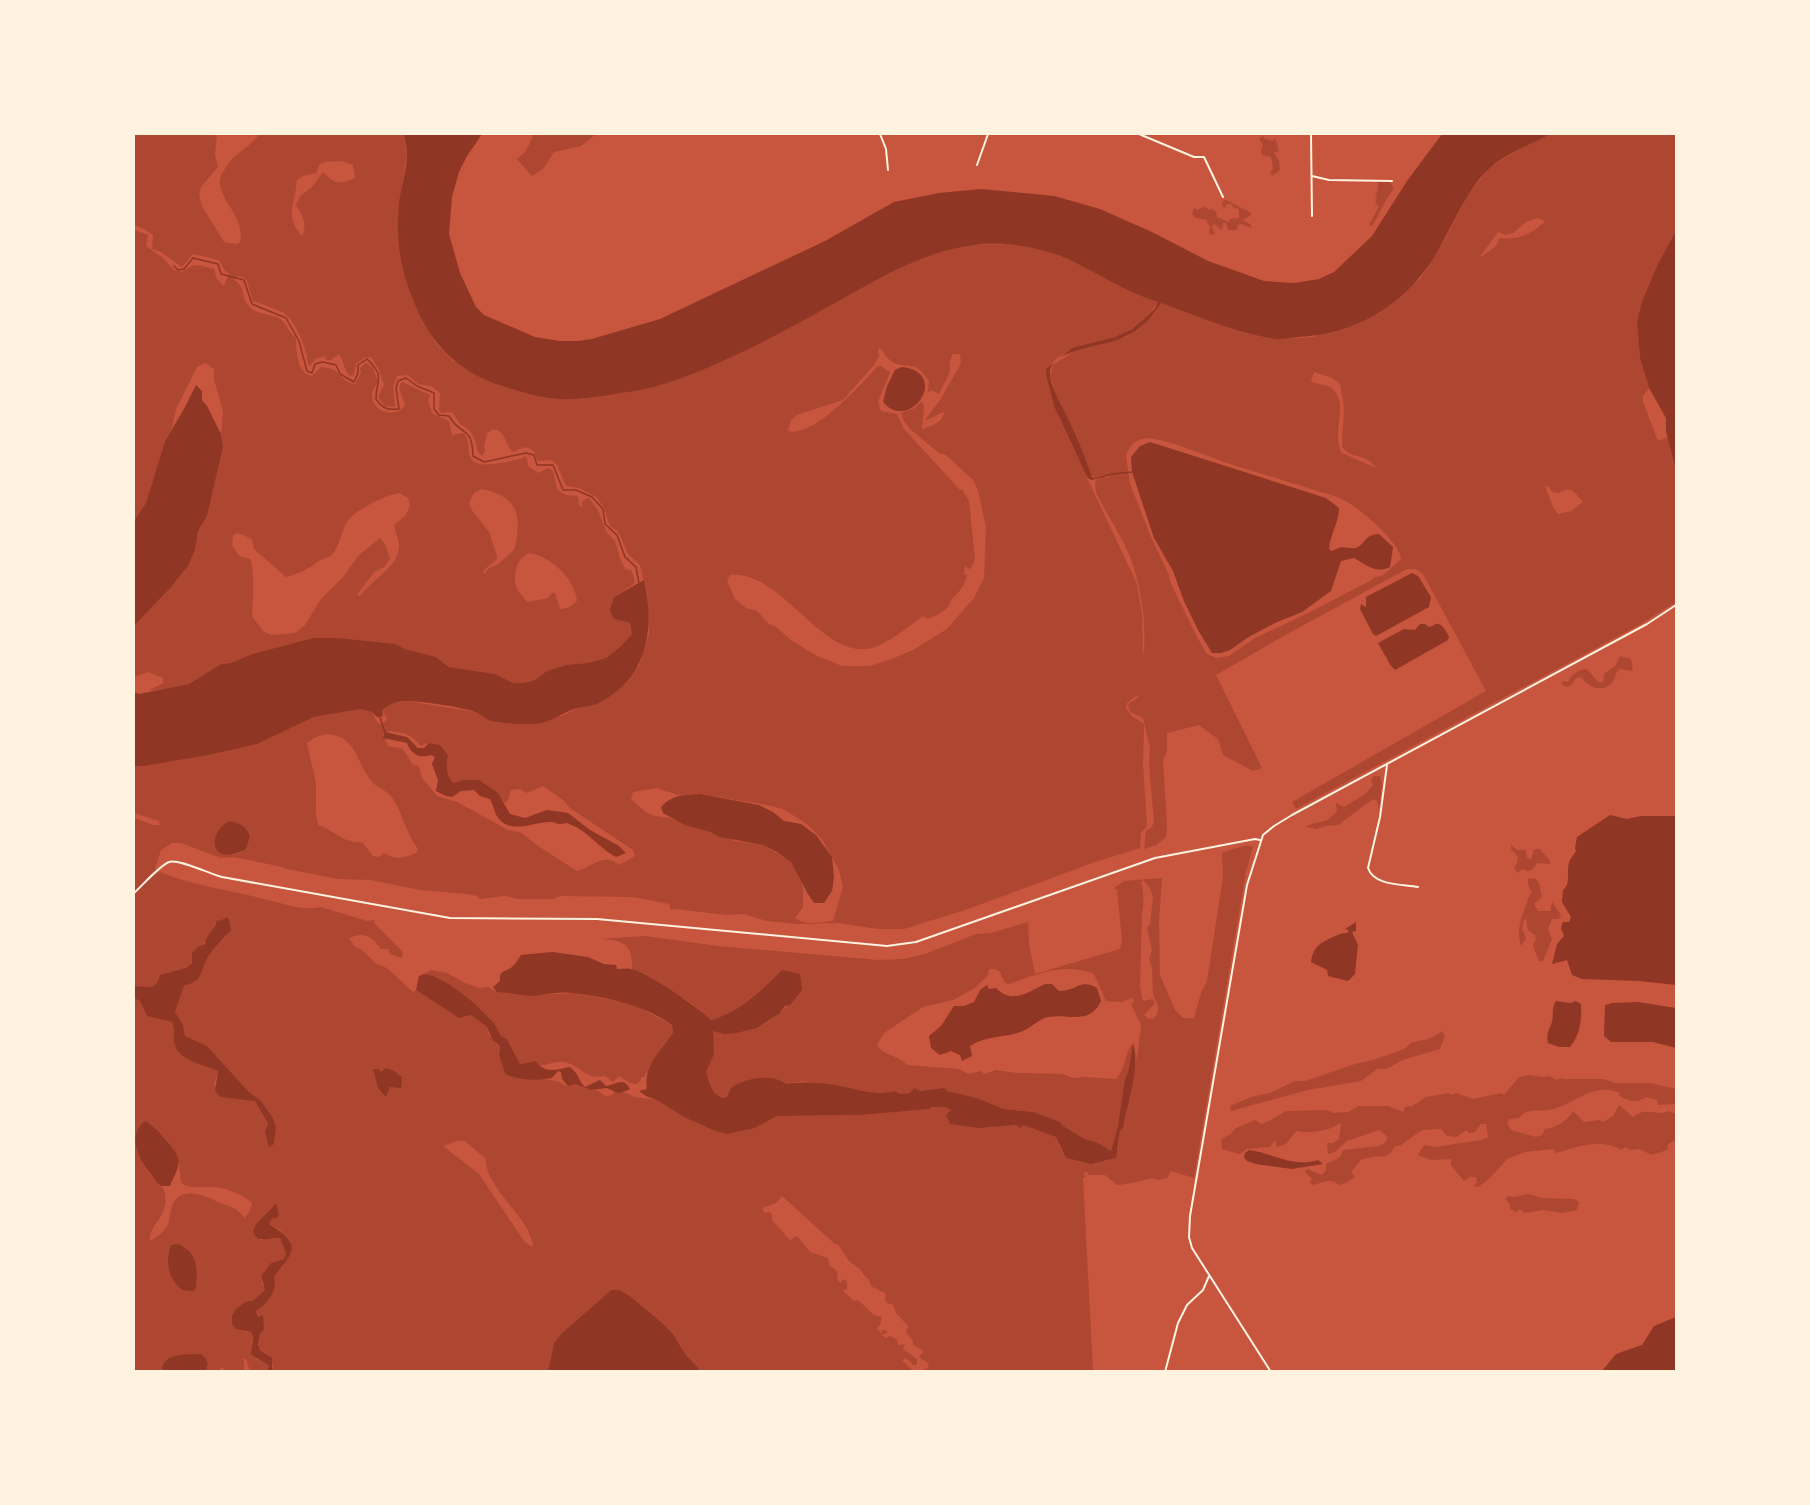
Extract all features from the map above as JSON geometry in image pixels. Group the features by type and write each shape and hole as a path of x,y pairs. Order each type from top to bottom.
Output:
{"street":[{"path":"880,134 886,149 888,170"},
{"path":"977,165 987,134"},
{"path":"1139,134 1194,157 1204,157 1223,198"},
{"path":"1311,134 1312,216"},
{"path":"1312,176 1329,180 1392,181"},
{"path":"1271,1371 1209,1276 1192,1248 1189,1237 1190,1216 1247,885 1260,840 1265,832 1274,826 1647,624 1677,605"},
{"path":"1387,765 1380,817 1368,868 1370,875 1378,880 1418,887"},
{"path":"134,893 169,861 179,860 222,877 450,918 597,919 887,946 916,942 1155,858 1255,838 1260,840"},
{"path":"1165,1371 1178,1323 1187,1305 1203,1290 1209,1276"}],"shaded area":[{"path":"134,134 217,134 215,155 218,167 201,187 199,195 202,206 224,242 237,244 240,242 241,233 239,225 223,195 220,179 229,163 259,134 404,134 407,153 400,201 412,298 435,342 452,360 503,387 560,399 599,396 882,276 910,261 946,249 1001,244 1037,249 1072,261 1136,294 1158,302 1149,313 1126,332 1070,351 1053,362 1046,371 1059,418 1137,584 1142,615 1143,656 1144,617 1136,574 1132,561 1096,492 1097,479 1107,478 1112,474 1093,477 1090,474 1073,429 1058,402 1050,376 1053,365 1078,349 1126,337 1154,315 1161,303 1200,318 1271,339 1314,337 1420,279 1444,241 1468,195 1489,168 1512,153 1550,134 1676,134 1676,229 1657,266 1637,322 1640,358 1649,388 1643,396 1643,402 1658,441 1668,437 1676,470 1676,602 1639,625 1296,809 1292,802 1486,691 1423,574 1416,569 1407,569 1216,675 1262,768 1253,771 1223,755 1218,739 1199,725 1167,733 1167,751 1163,760 1166,837 1156,845 1144,849 1146,831 1152,827 1154,821 1149,764 1150,748 1143,718 1130,712 1128,704 1139,697 1136,696 1127,703 1126,708 1132,716 1144,724 1143,765 1147,826 1141,833 1140,848 1095,862 968,909 904,929 878,929 838,923 797,924 766,921 744,914 727,915 671,910 669,904 633,897 560,896 553,899 519,899 505,896 480,899 467,894 420,890 371,880 338,879 233,857 221,858 181,843 172,843 161,850 155,869 157,873 288,905 305,908 321,907 367,921 374,920 375,924 402,951 401,958 390,954 388,949 381,949 368,936 359,935 349,938 354,946 377,964 387,968 413,992 416,990 453,1014 466,1017 471,1015 487,1027 489,1035 500,1048 499,1056 505,1074 521,1078 546,1079 566,1086 575,1084 597,1090 605,1096 615,1092 659,1100 684,1117 755,1128 777,1116 862,1115 944,1107 951,1110 950,1112 988,1128 1023,1125 1056,1137 1066,1156 1084,1162 1110,1160 1118,1148 1141,1025 1131,1004 1134,1002 1133,998 1121,1002 1106,1001 1094,974 1062,969 1041,973 1010,984 1005,983 1000,972 989,969 988,975 975,988 953,1000 923,1007 884,1033 877,1045 907,1065 958,1069 969,1074 981,1071 984,1074 996,1070 1063,1074 1072,1078 1116,1079 1122,1071 1133,1043 1118,1126 1111,1151 1033,1112 1004,1109 977,1098 946,1091 944,1088 920,1091 914,1088 910,1093 900,1094 895,1091 863,1092 802,1081 723,1098 718,1097 712,1089 706,1072 710,1062 713,1031 746,1030 759,1027 780,1013 802,990 782,970 741,1006 711,1020 683,998 632,969 631,954 625,945 601,939 645,936 718,946 878,960 903,959 925,954 976,934 991,933 1028,922 1029,944 1035,974 1120,949 1122,940 1117,890 1114,888 1124,881 1162,878 1159,921 1160,975 1175,1010 1183,1018 1194,1018 1207,981 1223,877 1222,853 1243,846 1253,846 1246,872 1194,1178 1171,1171 1167,1178 1158,1180 1152,1178 1117,1185 1105,1175 1083,1173 1086,1177 1083,1178 1093,1371 921,1371 928,1368 929,1364 919,1357 924,1351 913,1345 913,1341 906,1332 909,1327 896,1313 893,1305 887,1303 886,1294 871,1286 869,1280 849,1261 838,1244 836,1245 782,1196 776,1203 763,1208 764,1213 772,1214 772,1220 790,1240 797,1236 810,1252 828,1258 830,1266 837,1272 838,1281 841,1283 843,1279 847,1281 847,1290 842,1290 854,1301 858,1300 874,1315 882,1317 877,1328 882,1334 882,1330 887,1333 882,1335 885,1338 890,1336 897,1339 898,1345 905,1344 903,1349 917,1359 917,1365 913,1365 906,1358 902,1360 913,1371 701,1371 685,1354 673,1334 620,1290 611,1290 561,1334 554,1343 548,1371 272,1371 273,1366 266,1353 259,1347 259,1337 264,1329 256,1311 268,1301 275,1288 274,1277 284,1265 290,1241 280,1230 269,1224 273,1205 263,1216 260,1240 280,1238 286,1253 284,1259 271,1263 261,1276 266,1290 254,1300 245,1302 245,1332 251,1332 253,1335 251,1343 256,1359 265,1361 269,1366 267,1371 250,1371 244,1359 244,1371 225,1371 222,1367 218,1371 206,1371 208,1366 184,1355 174,1358 162,1371 134,1371 134,998 140,1001 147,1016 173,1022 174,1043 178,1051 194,1062 218,1071 214,1085 255,1101 268,1125 274,1144 276,1127 273,1118 261,1101 249,1092 207,1046 185,1036 183,1025 175,1012 184,986 198,978 209,955 230,931 217,920 190,965 160,975 157,983 152,987 134,986 134,818 153,825 160,825 159,821 134,813 134,766 209,755 257,744 314,717 361,709 372,712 377,722 382,725 387,719 382,710 388,704 408,701 475,712 489,720 562,716 580,707 639,666 649,634 647,593 640,565 628,554 618,531 610,526 603,506 596,497 579,488 566,486 557,465 551,460 538,461 533,451 525,447 513,452 498,430 493,429 487,433 485,452 482,456 478,452 474,437 460,424 452,412 441,413 440,393 431,386 418,384 408,375 397,376 393,387 395,407 385,406 378,397 384,385 371,357 364,358 356,364 354,374 350,376 339,354 331,360 327,360 325,356 315,359 310,366 293,323 284,313 253,301 247,281 244,277 238,276 234,280 240,286 250,307 280,319 296,338 298,360 307,374 312,376 321,367 330,368 348,382 355,384 361,373 360,368 366,363 373,368 378,381 372,395 373,401 380,410 396,412 405,405 400,390 402,382 430,395 428,400 432,413 449,421 452,435 463,433 466,436 470,457 476,463 496,464 525,456 528,466 538,473 549,468 553,471 557,489 566,495 578,496 579,505 582,507 582,502 589,498 598,510 607,533 615,541 625,569 631,570 634,577 634,584 614,597 614,619 630,623 632,634 606,658 566,665 547,671 535,680 524,683 513,683 495,674 449,667 436,657 395,644 340,638 313,638 221,664 189,684 148,691 163,683 163,678 148,672 134,677 134,626 172,586 188,566 195,550 198,531 207,516 223,447 221,434 223,412 214,379 214,369 206,363 197,367 176,409 172,428 165,441 146,503 134,521 134,230 148,235 146,246 163,258 174,270 182,272 197,265 214,269 217,279 224,286 229,273 225,271 219,260 193,254 182,267 161,252 152,249 153,235 134,225","holes":["341,161 353,165 355,178 337,182 323,172 312,187 300,196 296,205 304,224 302,236 292,216 297,180 317,173 319,165 325,162","1538,218 1545,221 1524,235 1500,238 1495,247 1479,258 1498,232 1506,235 1513,233 1526,222","880,348 894,363 914,367 921,371 929,381 928,391 939,394 950,372 950,360 953,354 960,354 961,364 940,400 925,420 944,412 939,421 922,429 924,406 922,401 915,408 901,413 910,429 939,453 946,455 974,481 986,527 984,578 974,598 947,629 913,650 892,659 870,666 842,666 815,655 769,624 757,611 746,608 735,599 727,581 730,575 749,577 767,586 819,629 836,641 854,648 878,646 923,616 928,619 938,614 948,607 965,583 967,575 964,574 965,565 968,569 971,568 975,559 969,501 962,489 960,490 904,429 897,414 881,411 878,402 890,372 881,366 877,367 848,397 823,419 799,431 788,431 791,420 797,415 843,400 874,365","1314,372 1332,378 1340,384 1344,407 1342,447 1350,453 1369,460 1376,468 1342,453 1338,437 1340,412 1338,396 1331,387 1311,381","1148,438 1169,442 1227,463 1340,498 1371,520 1395,546 1401,559 1382,576 1375,577 1255,638 1229,656 1216,658 1207,654 1171,584 1130,484 1126,455 1137,441","1545,486 1549,487 1552,492 1570,490 1575,493 1583,502 1571,511 1558,514","482,489 503,497 515,510 517,518 518,528 514,550 485,573 483,573 485,569 497,559 497,556 489,532 469,503 474,493","399,493 408,498 410,505 406,515 394,525 399,544 398,552 390,566 360,596 357,595 374,572 384,567 390,559 385,544 380,538 358,556 344,576 321,599 305,625 295,633 271,635 263,631 252,616 252,564 250,559 239,556 232,545 233,535 238,533 252,539 254,549 286,577 331,556 351,517 379,500","529,553 546,559 567,577 577,601 569,607 560,609 555,593 552,593 548,598 527,602 518,591 516,584 515,573 518,564","390,731 403,733 414,739 420,746 429,743 440,745 448,755 447,770 454,783 469,781 482,784 505,803 511,790 520,789 527,793 543,786 570,808 633,850 635,856 619,865 614,861 604,860 577,871 520,832 508,830 457,802 437,796 422,778 419,766 413,765 403,749 388,746 383,734","326,734 343,739 354,749 372,782 393,799 418,849 416,853 400,858 384,853 379,857 373,856 362,842 344,839 318,825 316,783 307,743","657,788 678,795 700,794 783,809 807,824 822,839 839,870 843,887 833,921 809,923 795,918 803,907 803,890 802,881 791,861 763,845 735,841 670,818 647,813 631,799 633,792","217,833 246,849 233,855 215,846","1143,880 1150,888 1153,897 1150,924 1147,928 1152,951 1149,958 1152,968 1153,994 1158,1011 1155,1018 1149,1019 1144,1015 1155,1003 1153,999 1143,1001 1140,987 1143,889 1141,882","163,1136 178,1156 181,1182 184,1185 226,1189 243,1196 252,1203 250,1211 245,1218 233,1208 207,1197 184,1194 175,1200 167,1227 150,1241 152,1229 164,1209 165,1193 150,1175 136,1144","465,1141 486,1159 490,1176 526,1227 533,1244 532,1247 524,1241 479,1174 443,1146"]},
{"path":"404,134 482,134 459,172 452,197 449,234 460,273 476,307 484,315 535,337 577,341 592,339 660,319 825,241 894,202 939,193 981,189 1054,196 1100,209 1154,233 1208,261 1264,281 1294,283 1319,279 1334,272 1372,236 1407,181 1442,134 1550,134 1512,153 1491,167 1474,186 1421,276 1391,304 1356,324 1318,335 1276,339 1228,327 1161,303 1149,319 1126,336 1079,350 1059,359 1052,366 1050,374 1052,386 1077,438 1093,480 1086,475 1054,406 1046,369 1072,348 1115,337 1132,329 1155,309 1158,302 1125,289 1072,261 1041,250 1018,245 995,244 963,247 904,266 767,340 676,380 609,395 571,399 537,396 496,384 464,368 439,345 420,315 404,274 398,239 399,203 407,159"},
{"path":"534,134 596,134 581,146 554,152 543,169 532,176 517,159 526,151"},
{"path":"1263,136 1273,141 1275,138 1279,151 1274,153 1279,161 1280,170 1272,176 1271,157 1262,155 1263,145 1259,139"},
{"path":"1378,181 1390,182 1394,189 1372,226 1369,225 1378,208 1375,195 1378,190"},
{"path":"1226,200 1250,212 1251,215 1243,220 1252,228 1241,224 1237,225 1236,230 1228,230 1226,223 1223,223 1222,230 1214,224 1212,227 1215,234 1210,235 1211,228 1207,223 1208,220 1196,218 1192,214 1194,208 1198,210 1205,206 1209,210 1213,209 1217,217 1228,222 1230,219 1239,218 1239,209 1234,208 1231,204 1227,204 1225,208 1222,206 1223,201"},
{"path":"1676,230 1676,470 1666,431 1666,418 1649,388 1640,358 1637,322 1642,302 1657,266"},
{"path":"902,367 917,372 924,380 925,389 921,399 914,407 904,411 893,410 883,402 887,386 895,370"},
{"path":"196,385 202,391 202,400 221,434 223,447 207,516 198,531 195,550 188,566 134,626 134,521 146,503 165,441"},
{"path":"1150,442 1326,498 1339,508 1329,549 1332,551 1342,547 1356,548 1369,537 1379,534 1393,547 1390,567 1375,569 1354,558 1341,561 1331,591 1302,612 1275,623 1230,650 1212,653 1198,630 1173,571 1154,538 1132,472 1131,457 1140,446"},
{"path":"1412,573 1418,576 1431,597 1429,607 1376,636 1360,609 1361,604 1366,607 1366,597"},
{"path":"644,580 649,616 644,650 629,679 617,691 598,704 574,709 546,722 534,724 491,721 461,708 407,701 382,710 383,716 377,717 372,712 361,709 314,717 257,744 209,755 134,766 134,692 139,694 189,684 221,664 313,638 340,638 395,644 436,657 449,667 495,674 513,683 524,683 535,680 547,671 566,665 606,658 620,647 632,634 630,623 614,619 610,610 614,597"},
{"path":"1420,624 1429,627 1435,624 1440,625 1448,635 1448,640 1395,670 1378,643 1404,629 1415,630"},
{"path":"1620,656 1631,659 1633,671 1619,669 1608,686 1595,688 1581,677 1576,678 1570,686 1566,687 1562,684 1563,681 1568,682 1577,671 1587,669 1598,682 1603,682 1604,674 1615,666"},
{"path":"385,732 407,737 418,748 424,748 429,743 440,745 448,755 447,770 454,783 479,780 498,793 510,814 525,818 547,810 568,813 626,853 616,857 582,830 567,823 545,822 518,827 505,824 496,815 490,799 480,796 474,790 461,791 452,797 436,791 438,780 432,764 435,757 416,755 407,743 383,738"},
{"path":"1374,776 1380,776 1382,784 1379,809 1377,801 1373,799 1338,825 1316,829 1305,827 1329,819 1337,812 1336,803 1344,807 1365,794 1373,785 1371,781"},
{"path":"700,794 759,805 784,821 801,824 816,835 832,857 834,877 832,891 824,903 814,903 791,862 777,852 763,845 720,837 685,825 663,813 661,807 670,800 679,796"},
{"path":"1610,815 1627,819 1641,816 1676,816 1676,985 1582,979 1572,975 1567,960 1552,964 1557,944 1564,936 1561,928 1563,922 1569,922 1571,917 1562,902 1570,860 1576,851 1577,837"},
{"path":"229,821 242,825 250,836 246,849 225,855 215,847 215,841 221,827"},
{"path":"1511,845 1517,850 1526,850 1527,858 1531,859 1534,849 1540,849 1550,864 1537,863 1532,870 1523,869 1517,873 1514,867 1518,857 1511,849"},
{"path":"1535,878 1539,883 1542,897 1534,904 1538,911 1550,911 1552,902 1561,915 1559,919 1552,919 1548,929 1552,939 1543,961 1539,961 1533,946 1535,935 1528,930 1526,919 1522,929 1526,938 1521,946 1519,939 1521,920 1532,893 1528,879"},
{"path":"227,917 231,931 209,955 198,978 184,986 175,1012 183,1025 185,1036 207,1046 249,1092 261,1101 273,1118 276,1127 274,1144 269,1147 265,1132 268,1124 255,1101 220,1097 215,1091 218,1071 182,1055 175,1046 172,1022 147,1016 140,1001 134,998 134,986 152,987 157,983 160,975 186,968 192,963 192,953 205,944 217,920 220,921"},
{"path":"1356,922 1356,931 1352,932 1358,945 1355,974 1348,981 1328,976 1327,970 1311,962 1313,953 1324,941 1347,933 1349,930 1345,929"},
{"path":"552,952 588,957 604,964 616,965 617,969 639,972 696,1007 711,1020 741,1006 782,970 800,974 802,990 779,1014 757,1028 724,1034 713,1031 714,1054 706,1072 713,1091 723,1098 727,1097 731,1088 758,1078 773,1079 786,1084 808,1082 829,1084 878,1093 895,1091 900,1094 910,1093 914,1088 920,1091 944,1088 947,1091 977,1098 1004,1109 1033,1112 1060,1122 1085,1139 1098,1143 1111,1151 1118,1126 1133,1043 1135,1062 1133,1085 1123,1128 1120,1131 1116,1158 1091,1164 1066,1158 1056,1137 1023,1125 1020,1128 1016,1125 979,1128 950,1124 946,1115 951,1110 944,1107 862,1115 777,1116 755,1128 727,1134 711,1129 684,1117 639,1091 647,1089 646,1081 650,1066 673,1033 672,1025 649,1012 611,999 566,993 529,996 497,992 493,987 500,981 501,973 513,966 521,955"},
{"path":"431,970 447,973 463,982 479,988 488,987 497,992 528,996 571,993 635,1005 672,1025 673,1033 637,1084 630,1083 619,1076 613,1082 605,1076 592,1076 564,1062 539,1066 536,1061 520,1064 507,1039 501,1036 494,1023 473,1002 451,986 434,976 424,974"},
{"path":"424,974 434,976 452,986 473,1002 494,1023 501,1036 507,1039 520,1064 536,1061 543,1068 551,1070 569,1067 585,1087 600,1080 606,1086 622,1082 630,1089 621,1093 607,1088 591,1090 575,1084 568,1086 562,1079 561,1072 558,1071 552,1078 540,1079 522,1079 505,1074 499,1055 500,1048 493,1041 487,1027 471,1015 459,1018 416,990 419,976"},
{"path":"1045,984 1052,984 1059,991 1086,984 1091,985 1097,988 1101,1001 1096,1009 1084,1016 1048,1017 1017,1033 977,1042 970,1046 972,1056 962,1061 960,1055 951,1051 940,1055 931,1048 929,1036 941,1026 954,1006 964,1006 974,1002 980,990 987,985 989,989 996,988 1008,996 1014,996"},
{"path":"1556,1001 1570,1003 1576,1001 1581,1004 1580,1027 1570,1047 1559,1047 1548,1043"},
{"path":"1638,1002 1676,1008 1676,1048 1653,1042 1611,1042 1604,1036 1605,1005"},
{"path":"1442,1031 1445,1036 1440,1049 1405,1059 1386,1069 1377,1069 1361,1081 1308,1090 1231,1111 1230,1106 1251,1097 1270,1093 1295,1081 1305,1081 1387,1055"},
{"path":"386,1068 402,1077 401,1088 390,1087 386,1097 378,1088 373,1069 381,1072"},
{"path":"1550,1076 1556,1080 1561,1078 1604,1079 1615,1083 1650,1083 1676,1089 1676,1104 1658,1105 1657,1100 1646,1097 1632,1101 1618,1095 1620,1093 1601,1090 1553,1109 1530,1111 1519,1118 1509,1119 1507,1123 1511,1130 1536,1137 1542,1135 1545,1129 1561,1123 1573,1111 1584,1122 1599,1120 1603,1122 1613,1116 1619,1105 1633,1117 1643,1112 1664,1113 1669,1111 1675,1114 1676,1112 1676,1142 1675,1140 1668,1144 1667,1150 1652,1155 1639,1149 1631,1150 1625,1147 1621,1150 1613,1146 1597,1144 1556,1153 1553,1149 1525,1152 1507,1159 1489,1179 1478,1187 1474,1186 1477,1182 1476,1177 1470,1177 1464,1181 1451,1165 1451,1159 1431,1160 1418,1155 1424,1145 1436,1147 1488,1137 1486,1124 1481,1124 1475,1132 1469,1133 1467,1130 1456,1137 1447,1136 1441,1129 1422,1130 1401,1145 1394,1147 1391,1153 1384,1157 1362,1159 1351,1172 1355,1177 1339,1185 1330,1181 1314,1185 1310,1183 1312,1179 1305,1172 1307,1169 1322,1175 1326,1170 1326,1164 1339,1158 1343,1150 1379,1146 1386,1142 1387,1136 1379,1130 1347,1141 1335,1152 1328,1154 1327,1143 1333,1143 1339,1139 1341,1123 1319,1131 1296,1131 1286,1144 1277,1147 1275,1140 1270,1147 1247,1149 1240,1154 1222,1149 1221,1139 1231,1134 1236,1128 1255,1120 1262,1124 1286,1111 1326,1110 1334,1113 1348,1112 1359,1106 1388,1106 1403,1112 1405,1107 1413,1106 1426,1097 1449,1093 1474,1099 1501,1093 1504,1095 1519,1077"},
{"path":"145,1121 164,1138 178,1157 178,1168 170,1186 161,1186 149,1172 139,1154 136,1136 138,1128"},
{"path":"1249,1150 1292,1161 1318,1160 1323,1164 1292,1169 1256,1164 1247,1161 1244,1157"},
{"path":"1528,1194 1542,1198 1574,1199 1579,1202 1577,1210 1562,1213 1543,1210 1524,1213 1520,1209 1516,1212 1510,1209 1510,1204 1505,1199 1508,1196"},
{"path":"276,1203 279,1215 277,1218 272,1218 269,1224 287,1237 292,1248 287,1260 274,1277 275,1288 271,1297 256,1311 258,1317 263,1315 264,1329 260,1334 258,1344 260,1350 272,1358 272,1371 267,1371 269,1366 251,1354 253,1336 251,1332 236,1329 232,1324 232,1316 235,1310 245,1302 254,1300 265,1290 261,1276 271,1263 284,1259 286,1253 280,1238 260,1239 253,1231 256,1224"},
{"path":"178,1244 190,1252 195,1262 197,1274 196,1288 193,1291 182,1290 169,1269 171,1245"},
{"path":"611,1290 620,1290 631,1297 662,1323 701,1371 548,1371 554,1343 561,1334"},
{"path":"1676,1317 1676,1371 1602,1371 1616,1354 1642,1345 1654,1326"},
{"path":"201,1354 207,1362 206,1371 162,1371 166,1360 176,1356"}],"waterway":[{"path":"174,266 178,270 184,269 193,258 218,264 221,274 244,280 252,304 286,318 299,341 307,371 312,373 315,364 323,362 336,365 340,374 354,382 358,373 358,365 367,359 378,374 376,399 383,407 399,409 396,388 398,381 406,378 417,386 434,393 434,409 439,415 449,416 468,435 471,439 473,456 484,462 526,453 534,455 537,465 553,465 563,490 576,490 592,497 603,509 605,524 617,535 625,557 636,567 639,583"},
{"path":"1092,479 1132,472"},
{"path":"380,717 385,733"}]}
